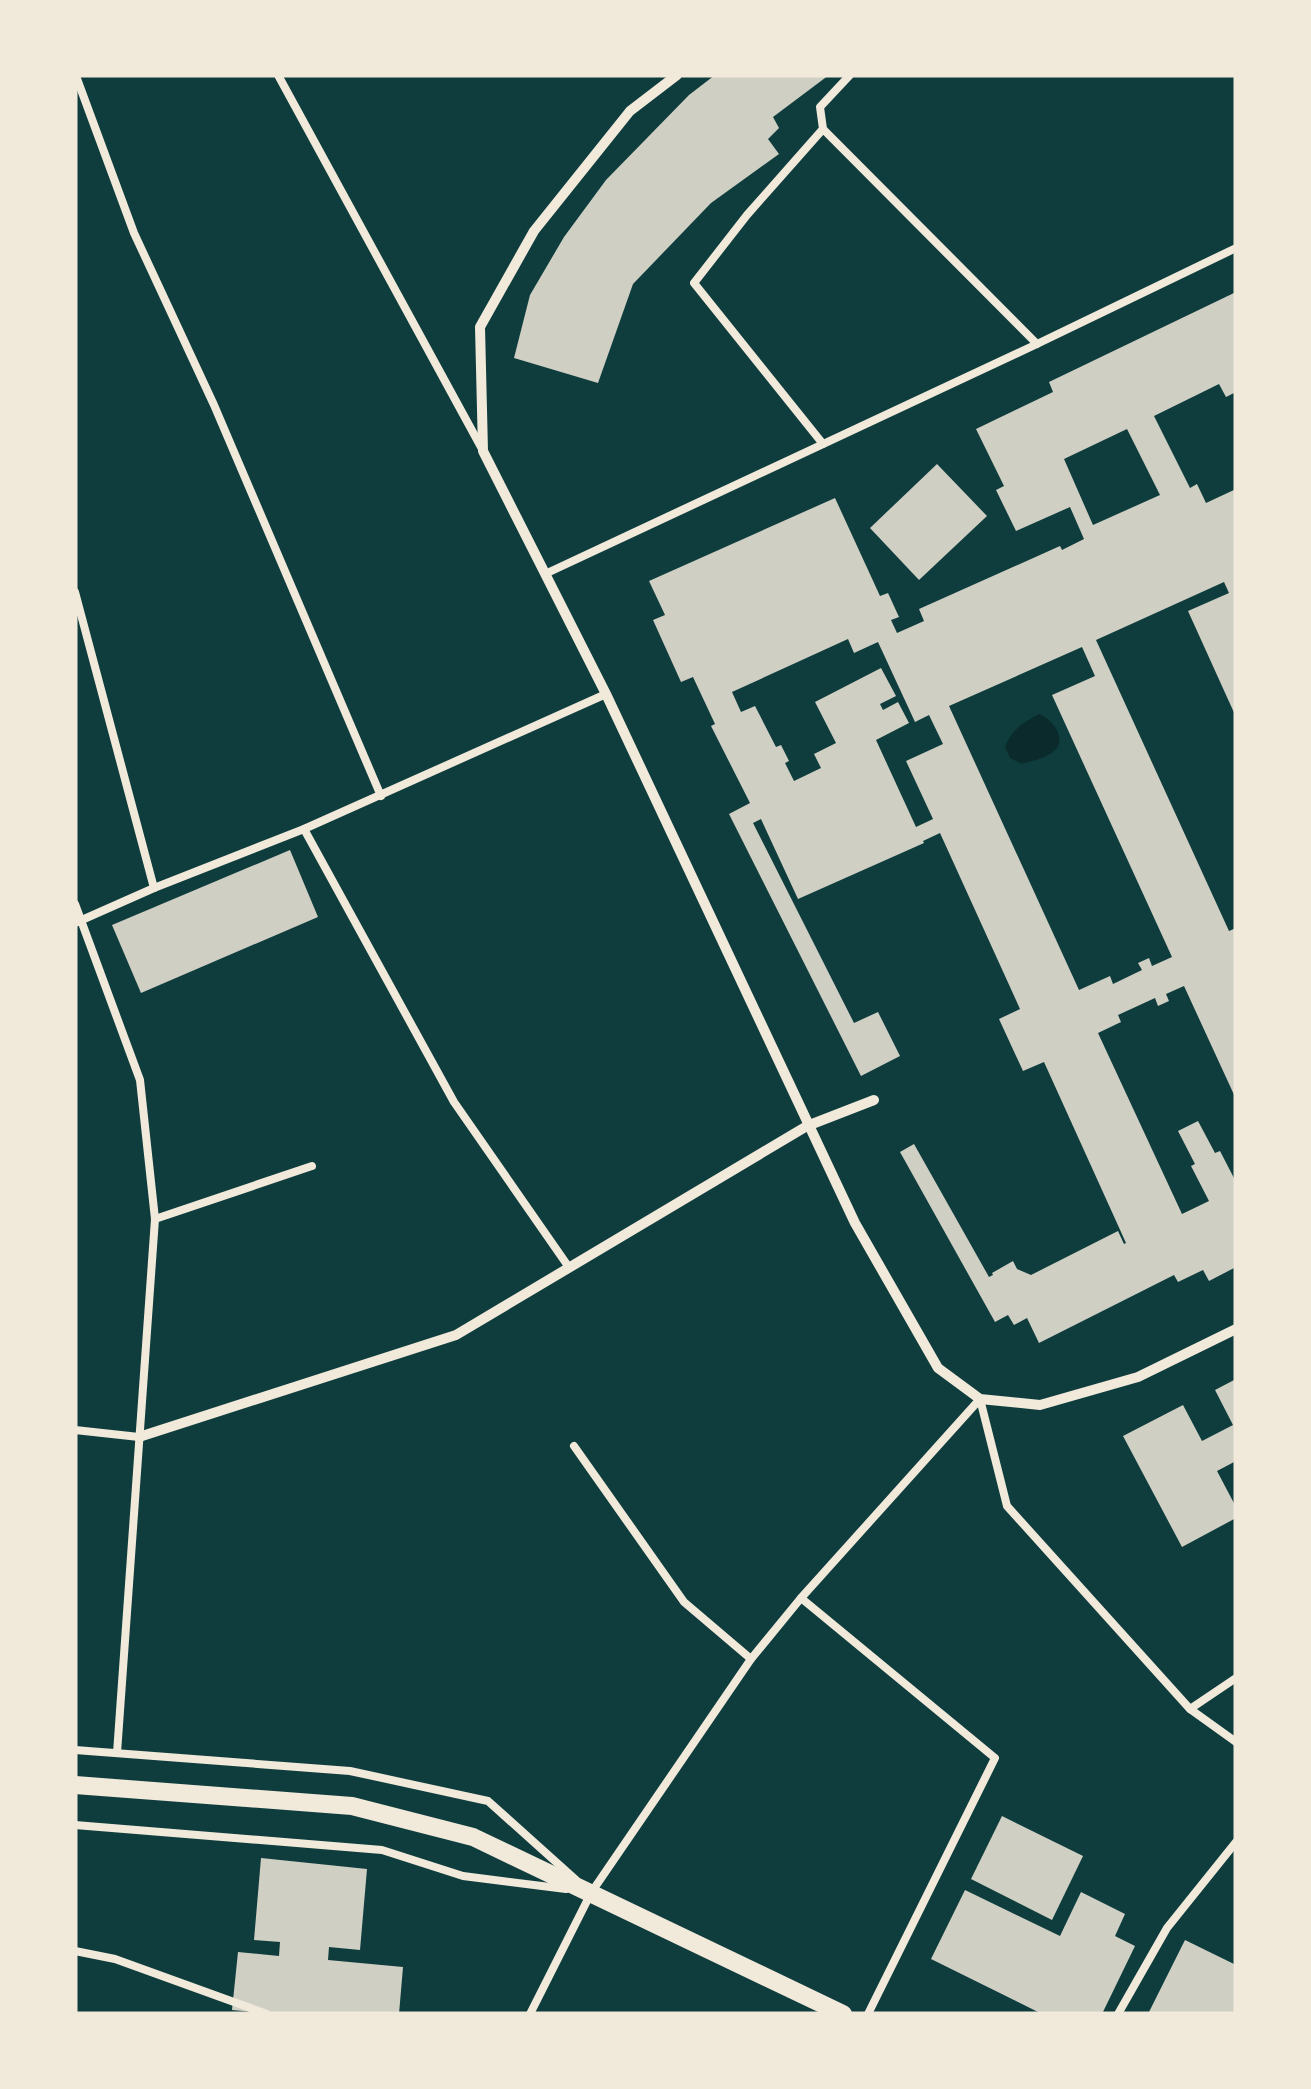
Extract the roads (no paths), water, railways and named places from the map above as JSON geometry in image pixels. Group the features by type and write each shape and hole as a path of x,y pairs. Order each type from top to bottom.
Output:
{"street":[{"path":"670,78 630,111 534,231 480,327 483,451 606,694 855,1224 938,1368 980,1399 1040,1405 1138,1377 1236,1328"},
{"path":"139,1437 456,1335 807,1126 874,1100"},
{"path":"75,1785 352,1806 472,1837 843,2014"}],"lane":[{"path":"278,75 483,451"},
{"path":"850,75 820,107 823,128 1037,344"},
{"path":"76,76 134,233 214,406 381,796"},
{"path":"823,128 694,283 823,444"},
{"path":"545,574 1232,250"},
{"path":"75,592 154,888"},
{"path":"78,921 304,830 606,694"},
{"path":"304,830 454,1102 568,1266"},
{"path":"75,904 78,921 140,1080 156,1219 116,1754"},
{"path":"156,1219 312,1166"},
{"path":"530,2014 591,1892 752,1659 801,1598 980,1399"},
{"path":"980,1399 1006,1506 1190,1710 1236,1742"},
{"path":"75,1430 139,1437"},
{"path":"574,1446 684,1602 752,1659"},
{"path":"801,1598 995,1758 868,2014"},
{"path":"1190,1710 1236,1678"},
{"path":"75,1750 350,1771 488,1801 591,1892"},
{"path":"75,1825 382,1850 463,1876 591,1892"},
{"path":"1118,2014 1168,1928 1236,1842"},
{"path":"75,1951 116,1959 267,2014"}],"water":[{"path":"1039,714 1054,725 1059,742 1050,754 1022,764 1010,758 1005,747 1019,727"}]}
